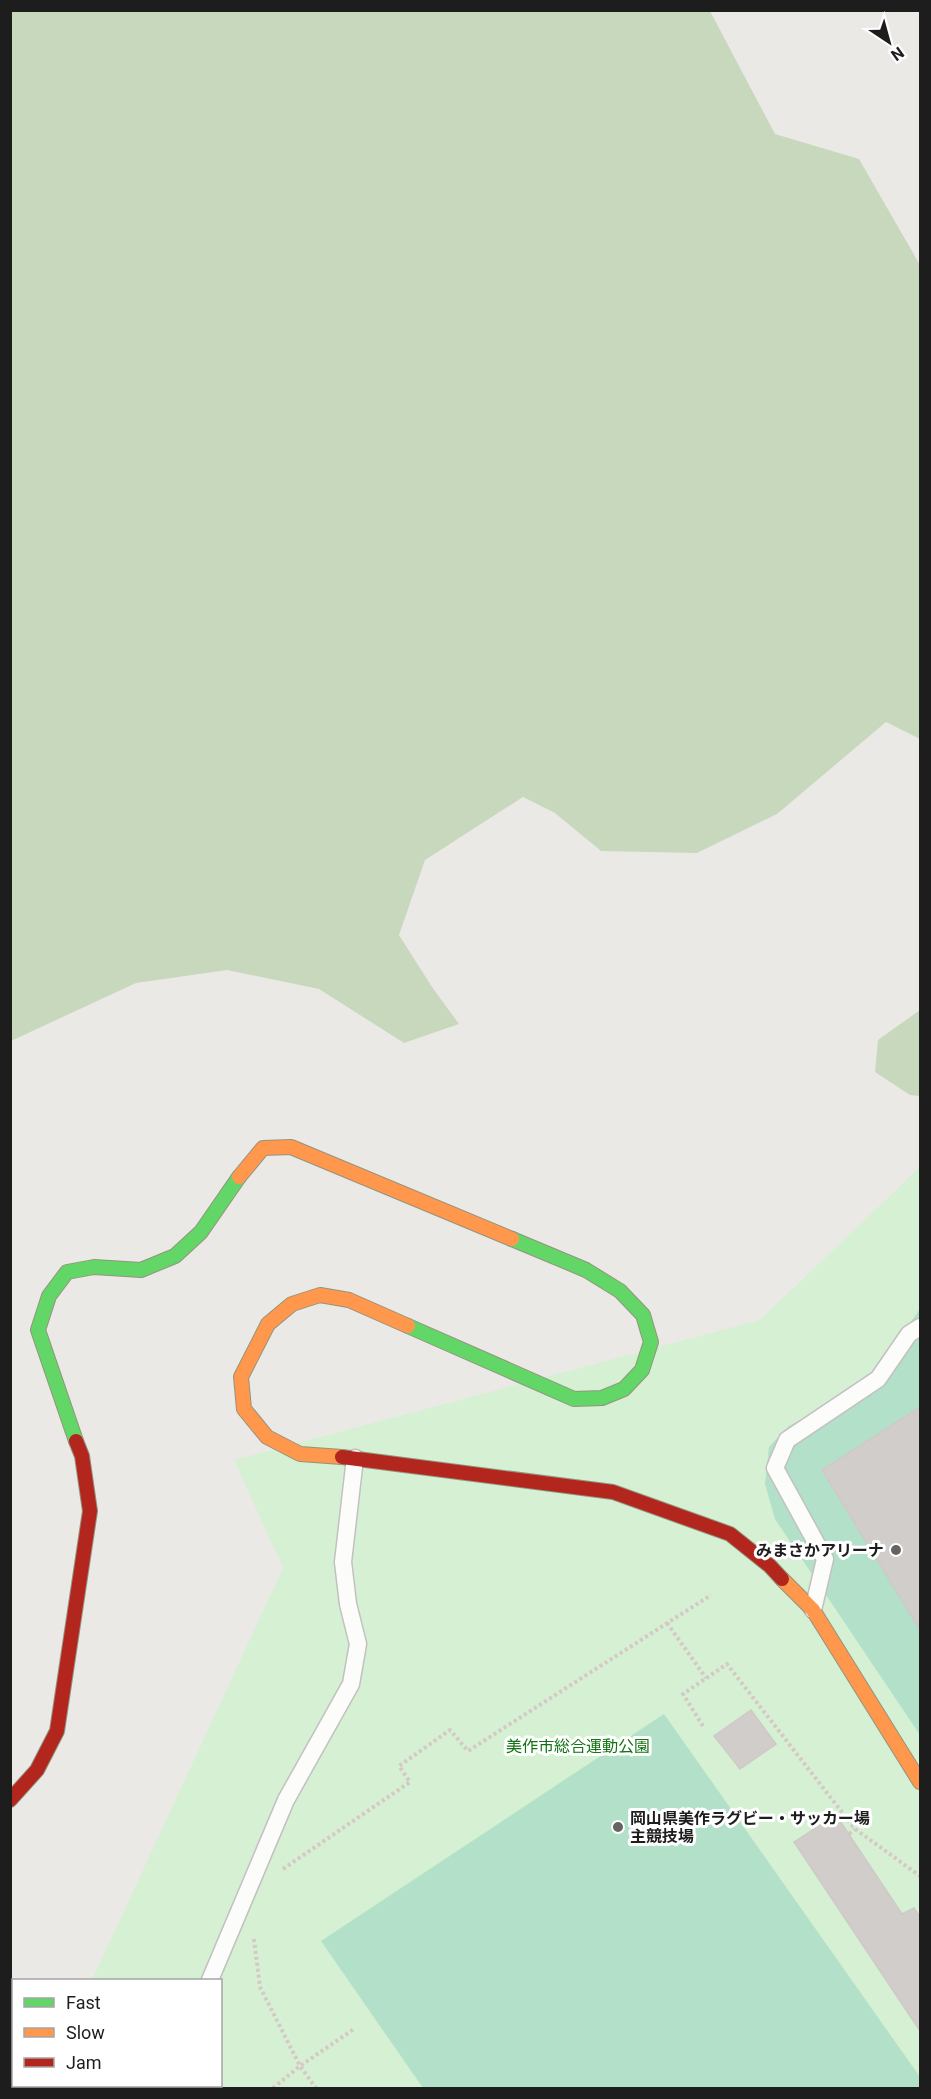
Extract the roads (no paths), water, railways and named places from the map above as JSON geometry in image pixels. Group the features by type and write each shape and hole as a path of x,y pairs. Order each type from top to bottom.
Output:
{"street":[{"path":"10,1800 37,1770 57,1731 90,1511 82,1456 38,1330 50,1296 67,1272 94,1267 141,1270 175,1256 201,1232 247,1166 263,1148 291,1148 586,1270 620,1291 643,1315 651,1342 642,1370 624,1389 602,1398 574,1398 349,1300 320,1295 292,1304 268,1324 241,1377 244,1409 267,1437 300,1454 355,1458 613,1492 730,1534 770,1566 813,1610 921,1782"}],"lane":[{"path":"813,1610 825,1558 775,1468 787,1440 878,1379 909,1334 921,1327"},
{"path":"210,1979 286,1800 351,1683 358,1644 348,1604 343,1562 355,1458"}],"place":[{"name":"みまさかアリーナ","path":"896,1550"},
{"name":"岡山県美作ラグビー・サッカー場 主競技場","path":"618,1827"}],"park label":[{"name":"美作市総合運動公園","path":"578,1746"}]}
